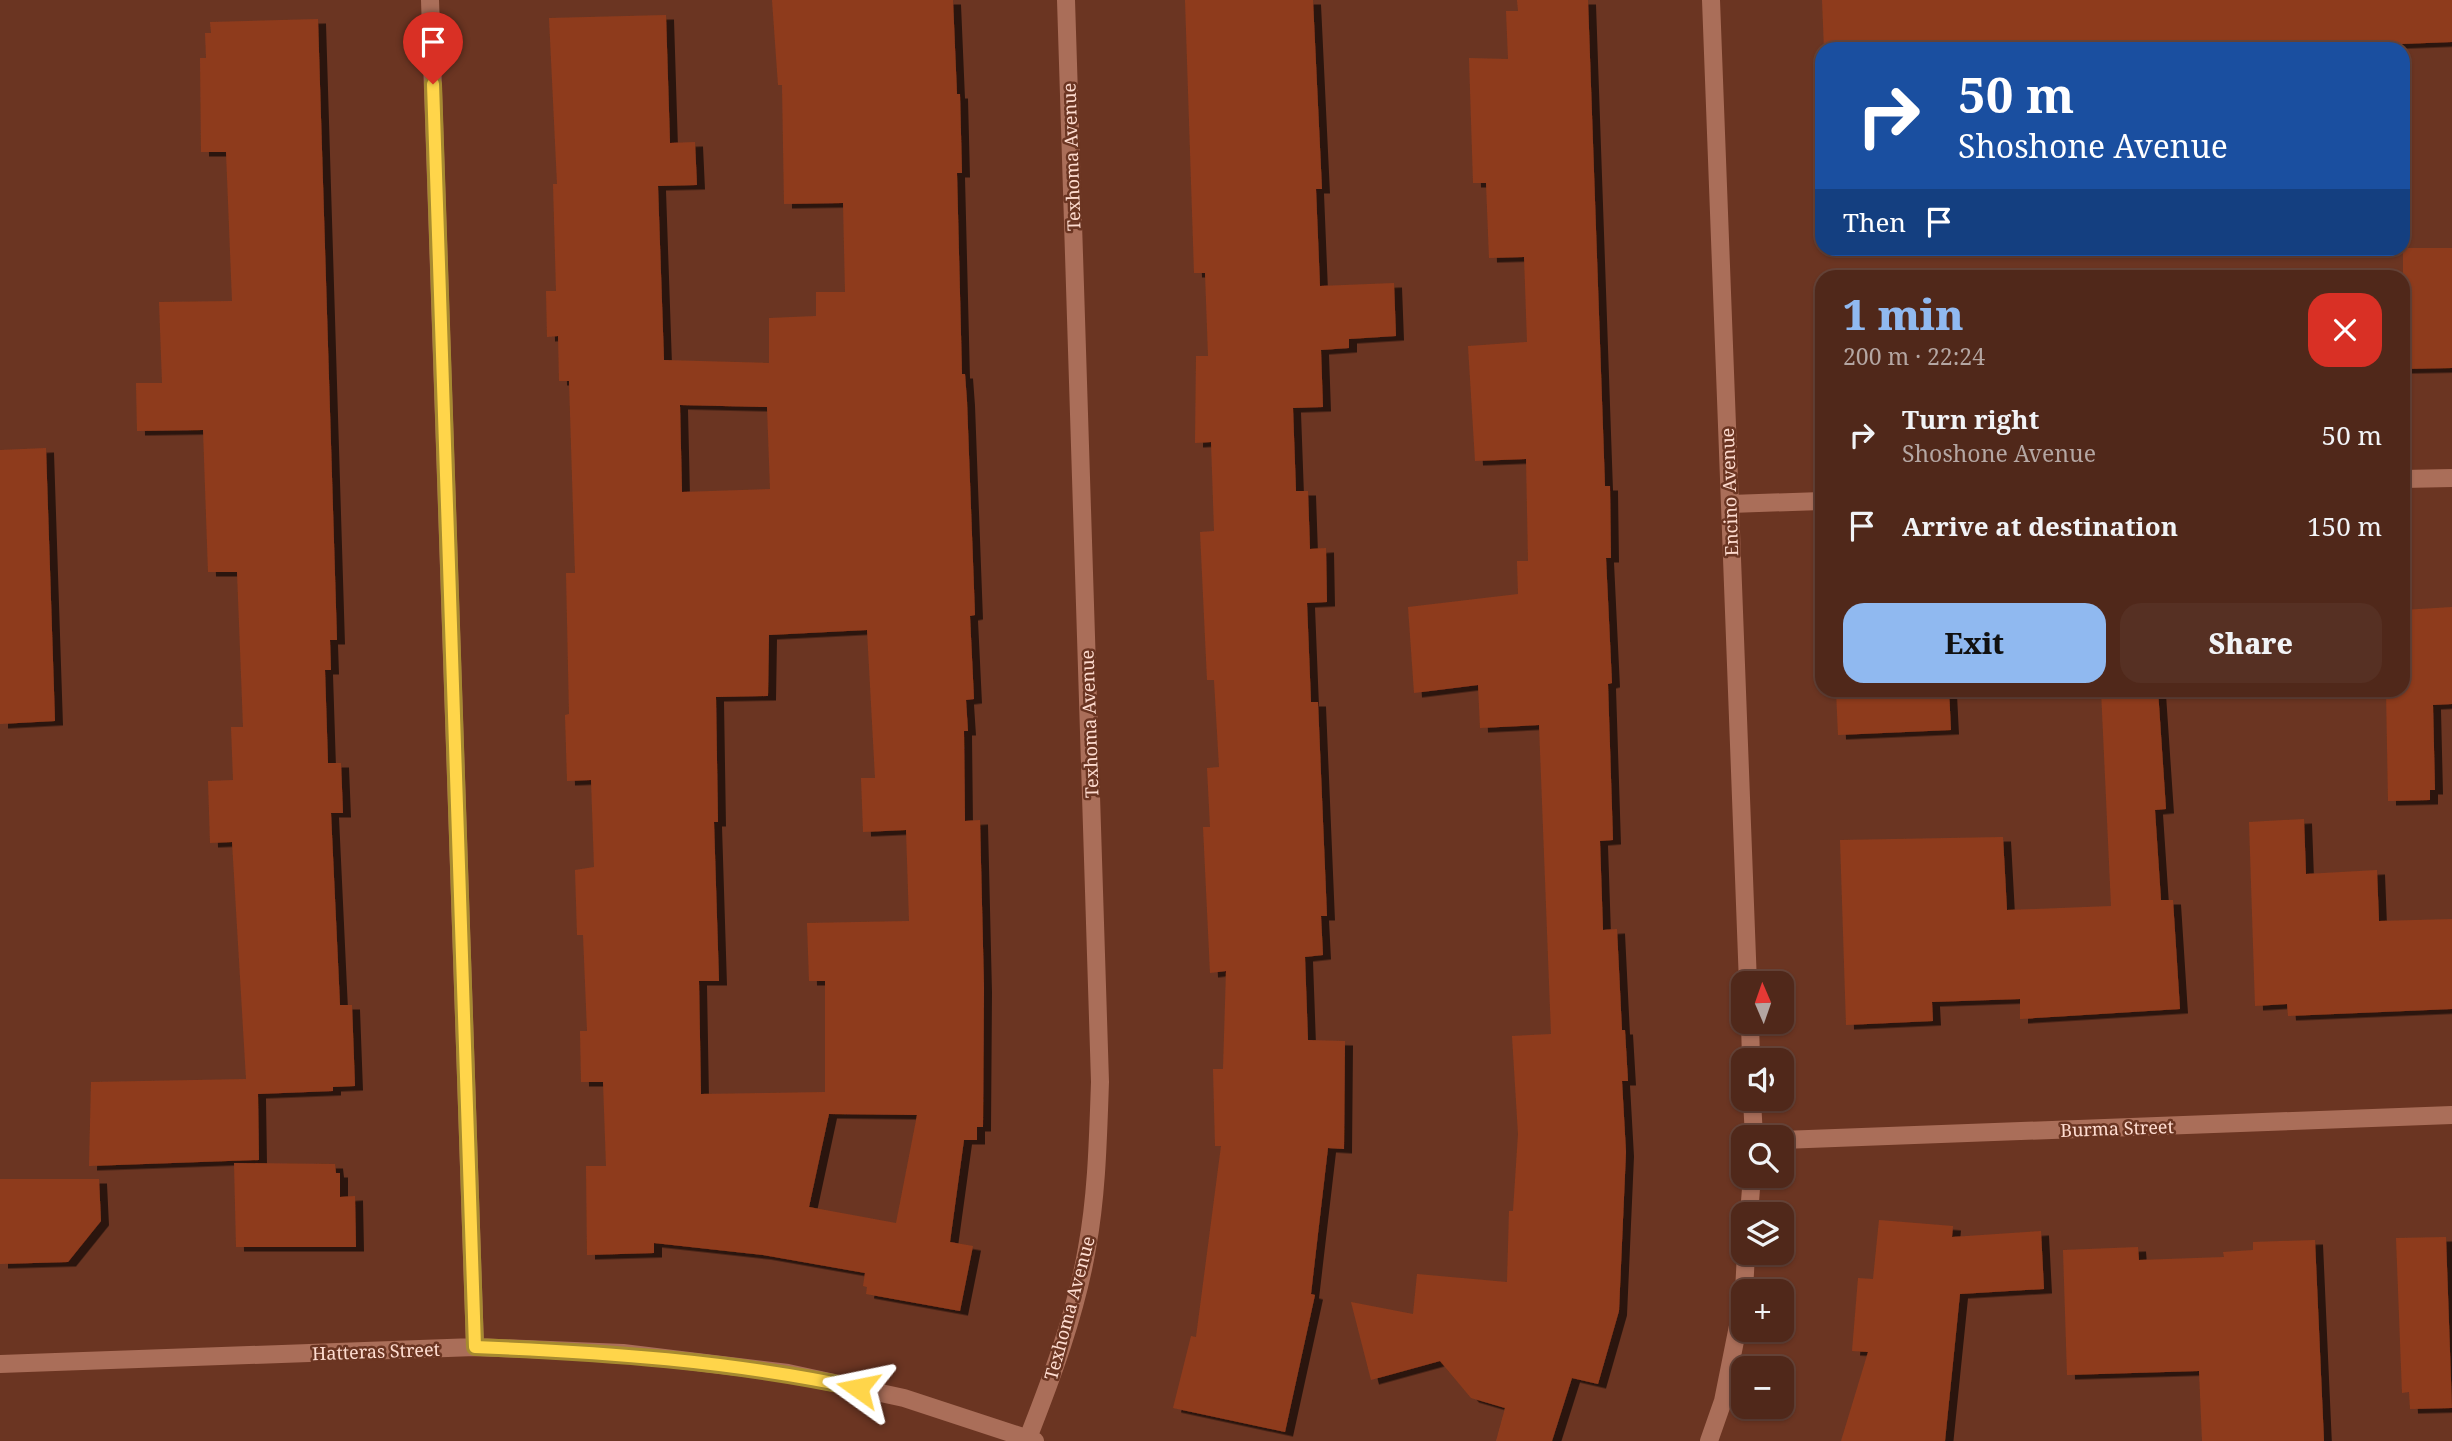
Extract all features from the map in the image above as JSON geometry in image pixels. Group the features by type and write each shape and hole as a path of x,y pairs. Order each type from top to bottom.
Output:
{"street":[{"path":"430,0 475,1347"},
{"name":"Texhoma Avenue","path":"1032,1439 1056,1369 1087,1250 1097,1169 1100,1082 1066,0"},
{"name":"Encino Avenue","path":"1711,0 1748,971"},
{"path":"2410,480 2452,478"},
{"path":"1730,504 1815,501"},
{"name":"Burma Street","path":"1794,1140 2452,1115"},
{"path":"1709,1441 1723,1401 1735,1342"},
{"name":"Hatteras Street","path":"0,1364 475,1347 623,1353 788,1373 904,1398 1032,1439"}],"building":[{"path":"772,0 953,0 957,94 960,94 962,173 957,173 962,374 965,374 967,401 975,615 970,616 974,699 966,700 968,731 964,731 965,821 980,820 984,988 983,1127 977,1127 977,1140 964,1140 950,1242 973,1246 960,1311 866,1294 867,1287 863,1286 865,1273 763,1255 654,1243 654,1253 587,1255 586,1166 606,1166 603,1082 581,1082 580,1031 587,1031 583,935 577,935 575,870 594,867 591,780 567,781 565,715 569,714 566,573 575,573 569,381 559,381 558,336 547,337 546,291 556,291 553,184 557,184 549,18 666,15 670,143 695,142 697,185 658,186 664,360 769,363 769,318 816,316 816,292 845,292 843,203 784,204 782,85 778,85","holes":["680,405 767,407 770,489 682,492","867,630 875,778 861,778 863,832 906,830 909,921 807,923 809,981 825,981 825,1092 701,1094 699,981 719,981 714,822 718,822 716,697 768,696 769,635","829,1114 917,1115 896,1223 809,1207"]},
{"path":"1185,0 1313,0 1322,189 1316,189 1320,286 1394,283 1396,336 1349,339 1349,348 1321,350 1323,407 1293,408 1296,491 1308,491 1310,549 1326,548 1327,602 1307,603 1311,702 1318,702 1327,916 1321,916 1323,955 1305,957 1308,1040 1345,1041 1344,1149 1328,1148 1311,1294 1315,1295 1285,1432 1173,1408 1191,1336 1196,1337 1221,1146 1215,1146 1213,1069 1223,1069 1226,971 1210,973 1203,827 1210,827 1207,768 1219,767 1214,680 1207,680 1200,532 1214,531 1211,442 1195,443 1196,356 1208,356 1205,273 1194,273"},
{"path":"1517,0 1588,0 1605,486 1610,486 1611,558 1606,558 1612,683 1608,684 1613,840 1600,841 1603,930 1617,929 1622,1030 1625,1030 1628,1081 1622,1081 1626,1152 1619,1311 1598,1384 1572,1378 1552,1441 1496,1441 1505,1408 1471,1398 1440,1361 1371,1380 1351,1302 1413,1314 1417,1274 1507,1282 1509,1211 1513,1211 1518,1134 1512,1036 1551,1034 1539,725 1480,728 1478,685 1414,693 1408,607 1518,594 1517,561 1528,561 1526,459 1475,461 1468,346 1527,342 1524,257 1489,258 1486,183 1473,183 1469,58 1508,59 1506,11 1518,11"},
{"path":"1822,0 2452,0 2452,42 1824,42"},
{"path":"318,19 337,640 330,640 331,670 325,670 328,763 341,763 343,813 331,813 340,1005 352,1005 355,1086 333,1087 333,1091 258,1094 259,1160 89,1166 91,1082 246,1079 232,842 210,843 208,781 233,780 231,727 243,727 237,572 208,572 203,430 137,431 136,383 162,383 159,302 232,301 226,152 201,152 200,58 206,58 205,33 211,33 210,22"},
{"path":"2410,248 2452,248 2452,368 2410,369 2410,270 2403,270 2403,256 2410,256"},
{"path":"46,448 55,721 0,724 0,450"},
{"path":"2452,607 2452,704 2433,705 2435,790 2430,790 2430,800 2388,801 2386,697 2410,697 2410,610"},
{"path":"1836,697 1949,697 1951,730 1838,735"},
{"path":"2101,697 2158,697 2166,809 2155,810 2161,900 2173,900 2180,1009 2020,1019 2020,999 1932,1002 1933,1021 1846,1025 1840,840 2003,837 2007,910 2111,906"},
{"path":"2304,819 2306,874 2377,870 2379,921 2452,919 2452,1009 2288,1016 2287,1004 2255,1006 2249,822"},
{"path":"234,1163 335,1164 336,1173 340,1173 340,1197 355,1196 356,1247 236,1247"},
{"path":"0,1179 99,1179 101,1221 68,1262 0,1264"},
{"path":"1879,1220 1953,1226 1952,1237 2041,1231 2044,1289 1960,1294 1945,1441 1841,1441 1868,1352 1852,1351 1858,1278 1873,1279"},
{"path":"2446,1237 2452,1408 2410,1409 2409,1392 2402,1393 2396,1238"},
{"path":"2315,1240 2324,1441 2202,1441 2199,1371 2067,1375 2063,1250 2138,1247 2139,1260 2224,1257 2223,1252 2253,1250 2253,1242"}],"route":[{"path":"433,84 475,1347 623,1353 788,1373 858,1388"}]}
